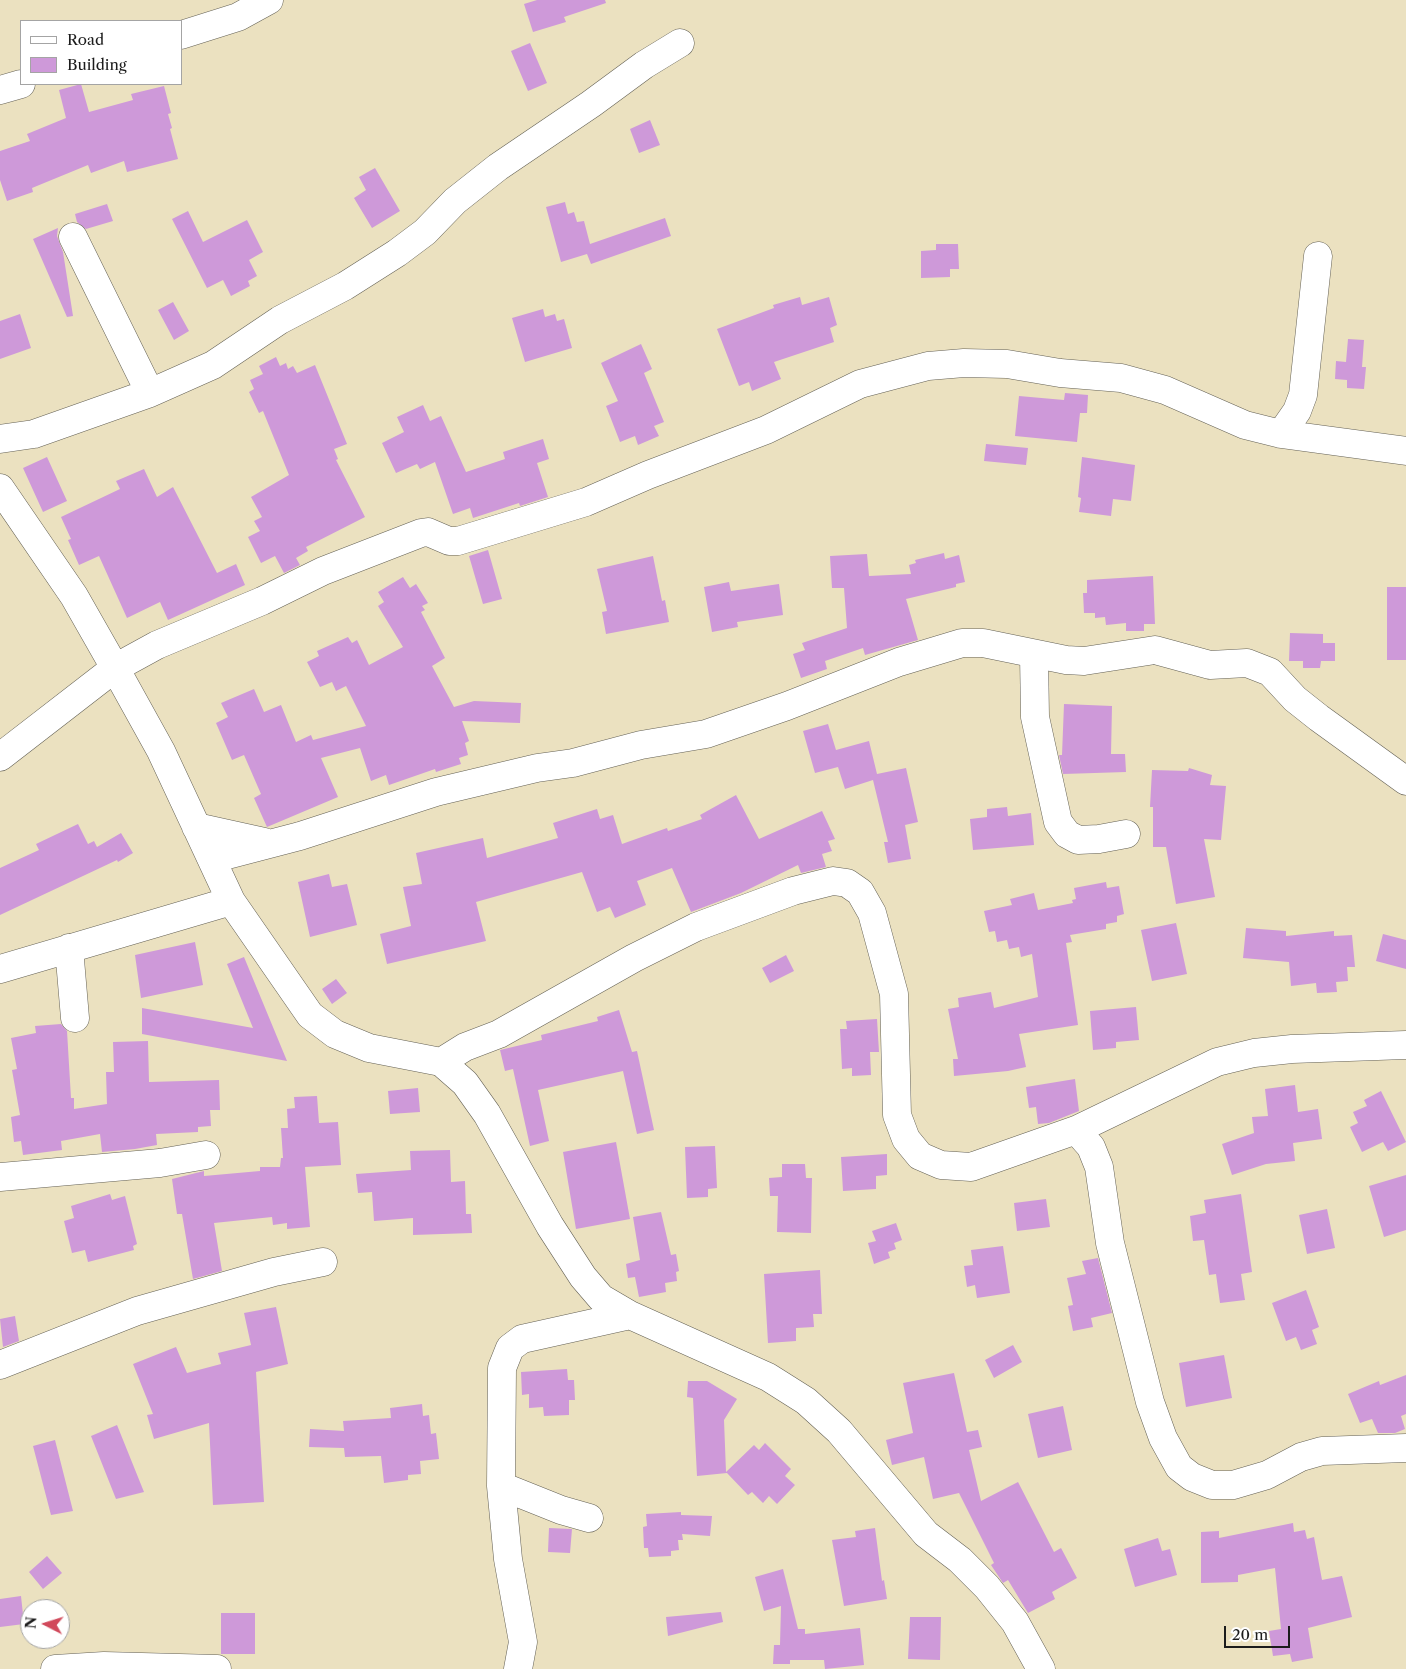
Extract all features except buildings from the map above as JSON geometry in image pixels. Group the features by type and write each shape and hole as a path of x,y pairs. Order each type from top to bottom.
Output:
{"street":[{"path":"182,35 238,16 269,0"},
{"path":"0,439 34,434 150,393 213,365 280,320 346,286 397,253 424,232 455,201 498,167 591,104 644,65 680,44"},
{"path":"0,90 20,84"},
{"path":"73,237 150,393"},
{"path":"1281,434 1297,411 1303,395 1318,256"},
{"path":"0,757 116,668 157,644 262,601 323,571 411,536 428,532 450,541 458,541 586,502 648,475 766,430 860,384 928,366 964,363 1008,364 1060,373 1120,378 1174,393 1245,425 1281,434 1406,451"},
{"path":"0,488 68,588 116,668 161,751 231,901 310,1015 335,1034 369,1048 441,1062 465,1083 487,1114 550,1226 583,1277 602,1298 630,1315 768,1377 806,1401 840,1431 887,1490 926,1534 960,1560 986,1587 1015,1622 1042,1669"},
{"path":"212,859 300,836 436,792 537,768 573,763 641,745 706,734 787,706 899,662 962,643 984,643 1034,655 1066,660 1084,660 1155,650 1210,665 1248,663 1270,672 1295,698 1319,718 1406,781"},
{"path":"1034,655 1035,717 1058,822 1067,834 1078,840 1099,839 1126,834"},
{"path":"196,827 271,843"},
{"path":"441,1062 465,1047 499,1034 626,962 696,927 793,891 833,881 847,883 860,892 872,913 881,940 894,994 897,1115 906,1140 920,1156 941,1165 971,1167 1076,1130 1217,1062 1254,1053 1292,1049 1406,1045"},
{"path":"0,969 38,960 69,948 231,901"},
{"path":"69,948 74,1018"},
{"path":"1076,1130 1091,1147 1100,1167 1110,1243 1150,1402 1163,1438 1179,1467 1192,1477 1212,1485 1234,1485 1267,1475 1301,1458 1322,1451 1406,1448"},
{"path":"0,1177 206,1156"},
{"path":"0,1365 137,1311 253,1277 323,1262"},
{"path":"518,1669 523,1642 508,1559 501,1486 502,1368 510,1348 522,1338 630,1315"},
{"path":"501,1486 561,1510 589,1518"},
{"path":"55,1669 104,1666 218,1669"}]}
